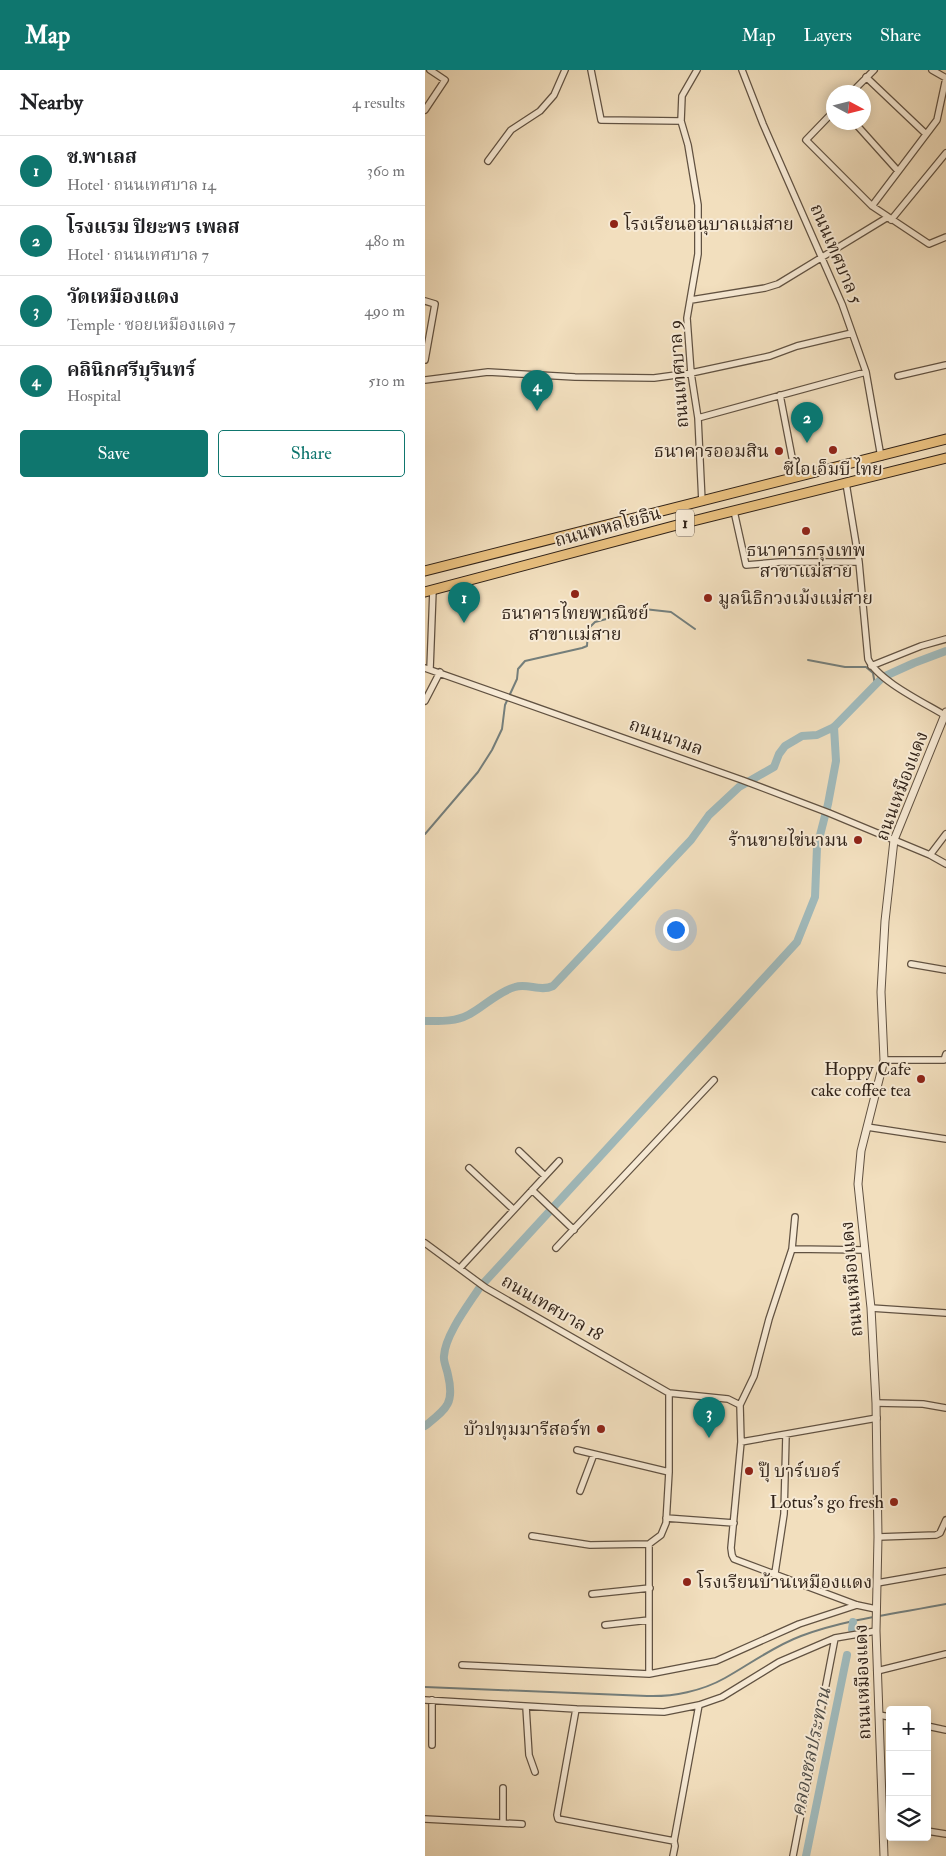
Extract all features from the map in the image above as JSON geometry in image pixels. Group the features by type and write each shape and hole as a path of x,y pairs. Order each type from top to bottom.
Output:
{"main road":[{"name":"ถนนพหลโยธิน","path":"425,571 946,439"},
{"name":"ถนนพหลโยธิน","path":"429,591 705,518 946,458"},
{"path":"731,495 735,511"},
{"path":"702,502 705,518"}],"street":[{"path":"425,110 445,80 430,70"},
{"path":"488,161 511,130 540,111 554,95 565,70"},
{"path":"591,70 601,120 681,121"},
{"name":"ถนนเทศบาล 9","path":"697,70 682,96 681,121 688,145 698,204 698,254 687,318 691,373 698,418 702,502"},
{"name":"ถนนเทศบาล 5","path":"742,70 763,124 842,304 867,372 881,457"},
{"path":"858,85 874,70"},
{"path":"872,206 937,120 946,78 931,70"},
{"path":"866,76 926,134"},
{"path":"826,119 806,140 872,206 929,244 946,237"},
{"path":"861,130 899,171"},
{"path":"691,300 779,284 890,219 946,153"},
{"path":"425,301 435,304 425,360"},
{"path":"425,380 487,372 654,378 691,373 770,356 797,346 852,333"},
{"path":"898,376 946,365"},
{"path":"698,418 867,372"},
{"path":"780,395 796,478"},
{"path":"846,483 859,562 869,659 881,676 946,715"},
{"path":"735,511 746,565 779,562 859,562"},
{"path":"427,668 429,591"},
{"path":"874,668 921,646 946,639"},
{"name":"ถนนนามล","path":"427,668 743,780 894,840 946,864"},
{"path":"425,701 440,672"},
{"name":"ถนนเหมืองแดง","path":"884,1856 886,1826 876,1628 878,1537 877,1418 871,1308 858,1184 861,1151 885,1060 882,983 885,921 894,840 946,715"},
{"path":"930,855 946,834"},
{"path":"911,964 946,970"},
{"path":"885,1060 944,1060 946,1054"},
{"path":"556,1248 714,1080"},
{"path":"867,1127 946,1139"},
{"path":"519,1151 545,1176"},
{"path":"459,1268 559,1161"},
{"path":"469,1168 513,1209"},
{"path":"532,1190 574,1230"},
{"path":"795,1217 792,1249 769,1319 754,1376 741,1405 741,1442 731,1548 734,1559 876,1611"},
{"name":"ถนนเทศบาล 18","path":"425,1243 486,1288 669,1393"},
{"path":"792,1249 865,1250"},
{"path":"871,1308 946,1313"},
{"path":"532,1536 590,1545 649,1544 661,1535 666,1518 669,1472 669,1393 728,1399 741,1405"},
{"path":"876,1404 923,1404 946,1408"},
{"path":"741,1442 877,1418"},
{"path":"775,1573 784,1514 787,1435"},
{"path":"577,1450 669,1472"},
{"path":"581,1491 594,1454"},
{"path":"666,1518 734,1522"},
{"path":"878,1537 936,1535 940,1533 946,1520"},
{"path":"649,1544 649,1674"},
{"path":"877,1583 946,1571"},
{"path":"593,1594 650,1588"},
{"path":"462,1666 649,1674 716,1661 799,1624 857,1605"},
{"path":"605,1625 649,1620"},
{"path":"425,1700 664,1712 699,1705 722,1697 779,1662 835,1638 876,1628"},
{"path":"793,1856 835,1638"},
{"path":"877,1671 946,1654"},
{"path":"432,1700 432,1745"},
{"path":"673,1856 674,1841 699,1705"},
{"path":"526,1706 529,1755 535,1772"},
{"path":"576,1709 557,1815 558,1819 674,1841"},
{"path":"879,1715 886,1717"},
{"path":"931,1727 946,1730"},
{"path":"503,1788 503,1823"},
{"path":"425,1819 522,1824"},
{"path":"931,1832 946,1834"}],"waterway":[{"path":"425,834 478,772 492,750 502,729 505,705 517,679 518,669 525,661 587,646 588,629 595,622 644,609 671,612 695,629"},
{"path":"425,1021 458,1019 474,1012 502,992 515,987 548,988 553,986 691,840 709,815 739,787 774,767 779,754 785,746 802,736 817,735 834,727 883,677 946,651"},
{"path":"808,660 845,667 866,667 873,673 875,685"},
{"path":"425,1426 447,1405 450,1385 444,1358 445,1348 458,1320 480,1287 797,942 815,897 817,847 836,761 834,727"},
{"path":"425,1687 647,1696 677,1694 697,1690 716,1683 781,1645 818,1630 854,1621 946,1604"},
{"name":"คลองชลประทาน","path":"852,1629 853,1622"},
{"name":"คลองชลประทาน","path":"806,1856 847,1655"}],"place":[{"name":"โรงเรียนอนุบาลแม่สาย","path":"614,224"},
{"name":"คลินิกศรีบุรินทร์","path":"537,411"},
{"name":"โรงแรม ปิยะพร เพลส","path":"807,443"},
{"name":"ซีไอเอ็มบี ไทย","path":"833,450"},
{"name":"ธนาคารออมสิน","path":"779,451"},
{"name":"ธนาคารกรุงเทพ สาขาแม่สาย","path":"806,531"},
{"name":"ธนาคารไทยพาณิชย์ สาขาแม่สาย","path":"575,594"},
{"name":"มูลนิธิกวงเม้งแม่สาย","path":"708,598"},
{"name":"ช.พาเลส","path":"464,623"},
{"name":"ร้านขายไข่นามน","path":"858,840"},
{"name":"Hoppy Cafe cake coffee tea","path":"921,1079"},
{"name":"บัวปทุมมารีสอร์ท","path":"601,1429"},
{"name":"วัดเหมืองแดง","path":"709,1438"},
{"name":"ปุ๊ บาร์เบอร์","path":"749,1471"},
{"name":"Lotus's go fresh","path":"894,1502"},
{"name":"โรงเรียนบ้านเหมืองแดง","path":"687,1582"}]}
